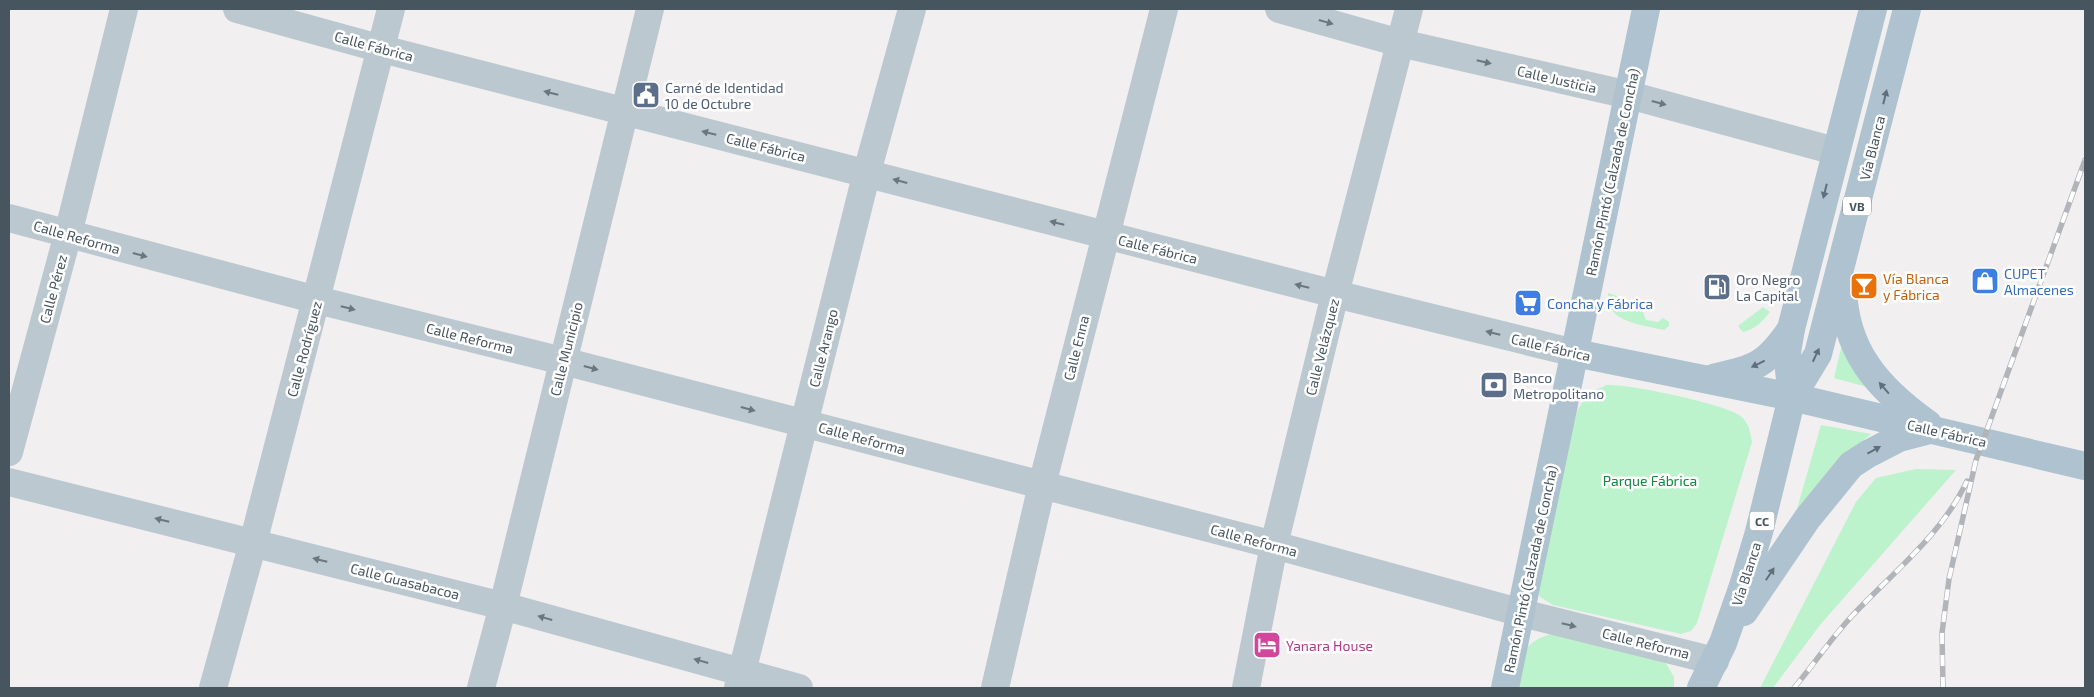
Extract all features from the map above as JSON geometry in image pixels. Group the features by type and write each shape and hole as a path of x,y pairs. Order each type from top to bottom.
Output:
{"main road":[{"name":"Ramón Pintó (Calzada de Concha)","path":"1505,688 1646,9"},
{"name":"Vía Blanca","path":"1792,397 1787,352 1791,329 1835,151 1873,9"},
{"name":"Vía Blanca","path":"1701,688 1719,652 1759,532 1792,397 1818,354 1907,9"},
{"path":"1843,260 1843,305 1851,336 1859,352 1884,389 1935,429"},
{"path":"1706,379 1743,371 1763,363 1776,351 1791,329"},
{"name":"Calle Fábrica","path":"1575,353 1792,397 1935,429 2085,466"},
{"path":"1719,652 1807,519 1851,465 1899,438 1935,429"}],"street":[{"name":"Calle Pérez","path":"9,452 68,234 124,9"},
{"name":"Calle Fábrica","path":"237,9 382,49 867,172 1334,294 1575,353"},
{"name":"Calle Rodríguez","path":"213,688 253,543 391,9"},
{"name":"Calle Municipio","path":"481,688 503,606 623,111 650,9"},
{"name":"Calle Arango","path":"740,681 867,172 912,9"},
{"name":"Calle Enna","path":"995,688 1042,485 1164,9"},
{"name":"Calle Justicia","path":"1280,9 1400,43 1629,95 1835,151"},
{"name":"Calle Velázquez","path":"1246,688 1274,545 1334,294 1410,9"},
{"name":"Calle Reforma","path":"9,218 316,300 563,361 1274,545 1522,613 1719,652"},
{"name":"Calle Guasabacoa","path":"9,482 503,606 740,681 799,688"}],"green space":[{"path":"1608,293 1617,296 1623,306 1643,312 1646,320 1658,322 1663,318 1669,322 1669,326 1664,330 1627,321 1612,310 1608,303"},
{"path":"1763,307 1770,312 1758,325 1743,332 1738,326"},
{"path":"1842,344 1871,388 1834,378"},
{"name":"Parque Fábrica","path":"1607,385 1654,391 1714,405 1739,415 1748,427 1752,442 1697,623 1691,631 1681,634 1553,605 1540,597 1536,587 1577,411 1588,393"},
{"path":"1821,425 1871,434 1828,475 1793,523"},
{"path":"1916,469 1956,470 1820,625 1773,688 1760,688 1856,502 1876,478"},
{"path":"1551,634 1664,660 1674,677 1674,688 1516,688 1523,654 1533,642"}],"railway":[{"path":"1943,688 1942,633 1949,579 1976,460 2085,160"},
{"path":"1794,688 1851,617 1930,536 1944,519 1967,481"}],"place":[{"name":"Carné de Identidad 10 de Octubre","path":"646,95"},
{"name":"CUPET Almacenes","path":"1985,281"},
{"name":"Vía Blanca y Fábrica","path":"1864,286"},
{"name":"Oro Negro La Capital","path":"1717,287"},
{"name":"Concha y Fábrica","path":"1528,303"},
{"name":"Banco Metropolitano","path":"1494,385"},
{"name":"Yanara House","path":"1267,645"}]}
